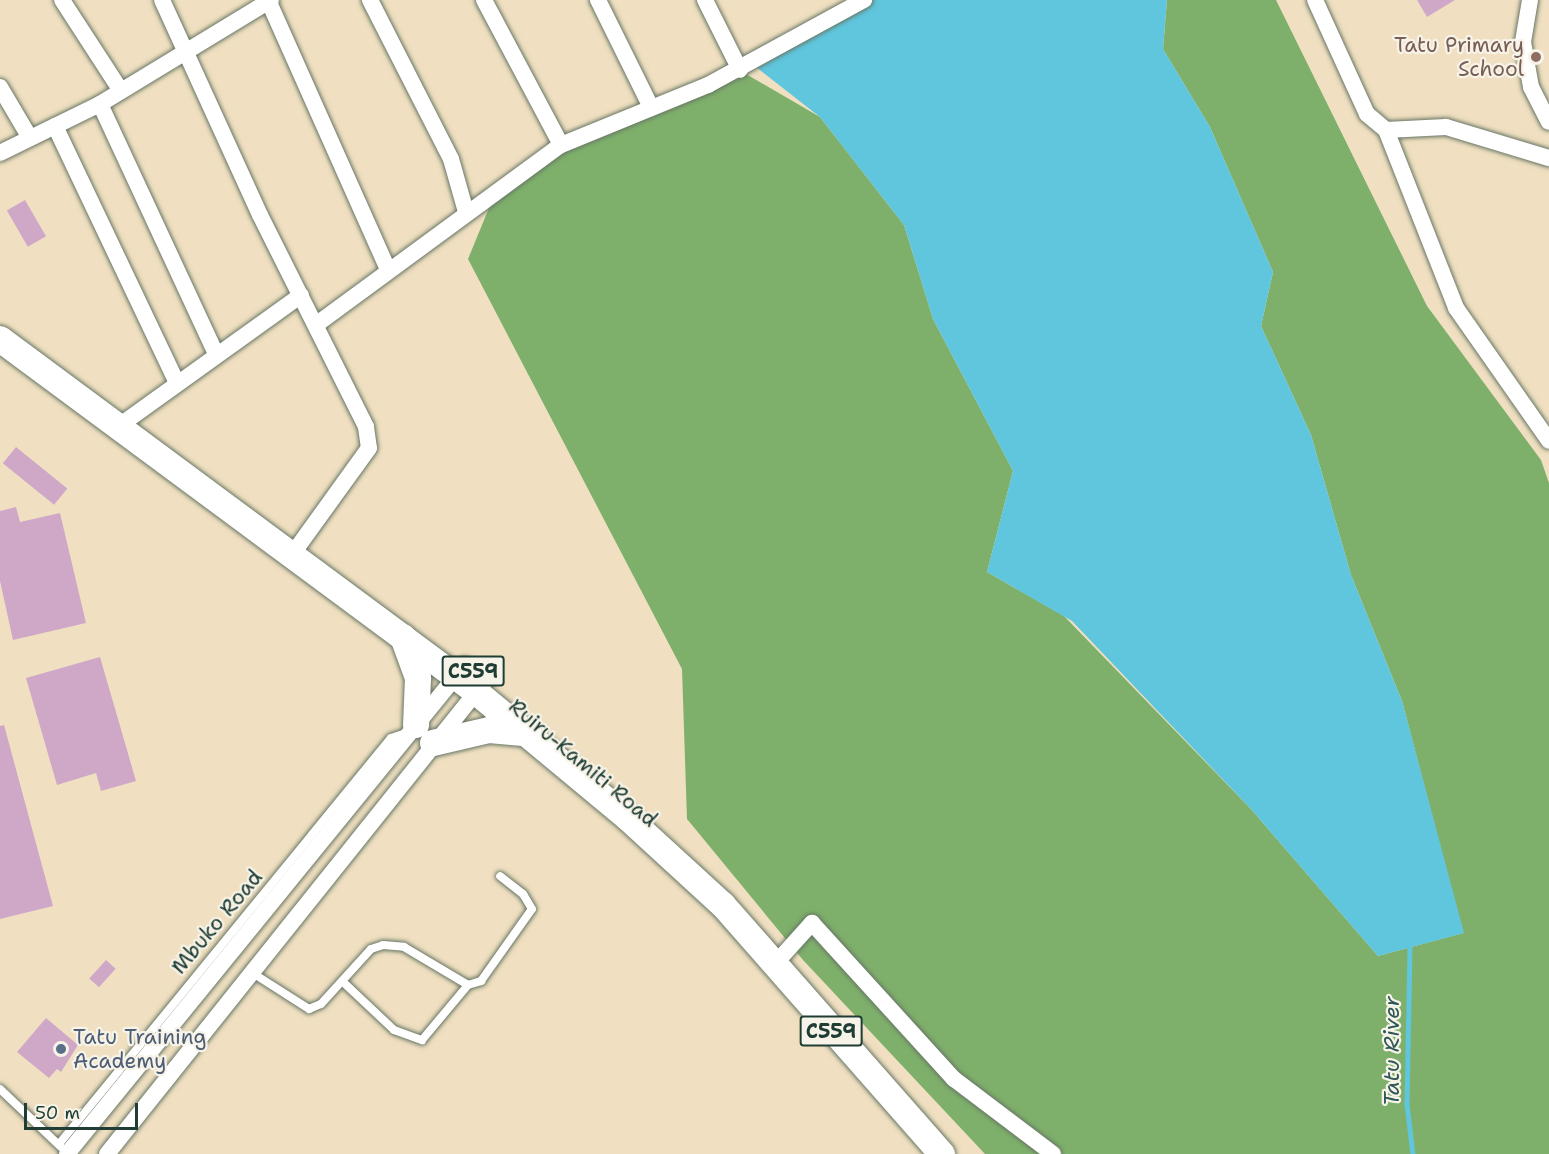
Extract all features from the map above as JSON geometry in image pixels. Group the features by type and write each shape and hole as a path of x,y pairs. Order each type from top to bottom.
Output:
{"main road":[{"name":"Ruiru-Kamiti Road","path":"0,339 470,678 630,799 683,850 723,905 942,1154"},
{"name":"Ruiru-Kamiti Road","path":"294,552 403,637 470,678 526,733 723,905"},
{"path":"403,637 418,678 413,728"},
{"path":"426,752 489,730 526,733"}],"street":[{"path":"62,0 121,91"},
{"path":"162,0 366,427 369,448 294,552"},
{"path":"0,153 100,104 269,0 388,270"},
{"path":"370,0 451,159 466,212"},
{"path":"484,0 561,145"},
{"path":"598,0 650,105"},
{"path":"705,0 740,70"},
{"path":"317,324 466,212 561,145 650,105 740,70 864,0"},
{"path":"1315,0 1367,114 1386,130 1456,308 1549,441"},
{"path":"1516,0 1524,19 1531,87 1549,122"},
{"path":"1524,19 1530,0"},
{"path":"0,87 30,138"},
{"path":"100,104 215,352"},
{"path":"55,126 176,381"},
{"path":"1386,130 1446,127 1549,158"},
{"path":"119,426 215,352 301,295"},
{"path":"64,1151 413,728 470,678"},
{"path":"107,1154 426,752 470,678"},
{"path":"399,746 426,752"},
{"path":"774,964 812,922 954,1079 1053,1154"}],"lane":[{"name":"Mbuko Road","path":"64,1151 391,738 413,728"},
{"path":"342,981 394,1030 422,1040 468,986 481,981 532,909 524,894 500,876"},
{"path":"251,972 309,1009 321,1004 371,949 383,945 404,947 468,986"},
{"path":"0,1089 64,1151"}],"green space":[{"path":"1167,0 1276,0 1427,306 1541,460 1549,483 1549,1154 985,1154 803,960 687,819 682,669 468,259 496,191 629,115 739,70 820,117 904,225 933,319 1013,471 987,572 1064,616 1250,808 1378,956 1463,933 1402,701 1351,575 1311,435 1261,326 1273,272 1210,127 1163,49"}],"water":[{"path":"871,0 1167,0 1163,49 1210,127 1273,272 1261,326 1311,435 1351,575 1402,701 1464,933 1378,956 1250,808 1072,621 987,572 1013,471 933,319 904,225 820,117 756,67"}],"building":[{"path":"1417,0 1455,0 1427,17"},
{"path":"25,200 46,236 28,247 7,210"},
{"path":"16,447 67,489 54,505 3,463"},
{"path":"16,507 20,522 60,513 86,623 13,640 0,581 0,511"},
{"path":"100,657 136,781 101,791 96,773 57,785 26,678"},
{"path":"4,725 53,906 0,919 0,726"},
{"path":"106,960 116,969 99,987 89,979"},
{"name":"Tatu Training Academy","path":"46,1018 78,1045 61,1072 57,1069 49,1078 17,1052"}],"waterway":[{"name":"Tatu River","path":"1410,948 1407,1104 1413,1154"}],"place":[{"name":"Tatu Primary School","path":"1536,57"},
{"name":"Tatu Training Academy","path":"61,1049"}]}
